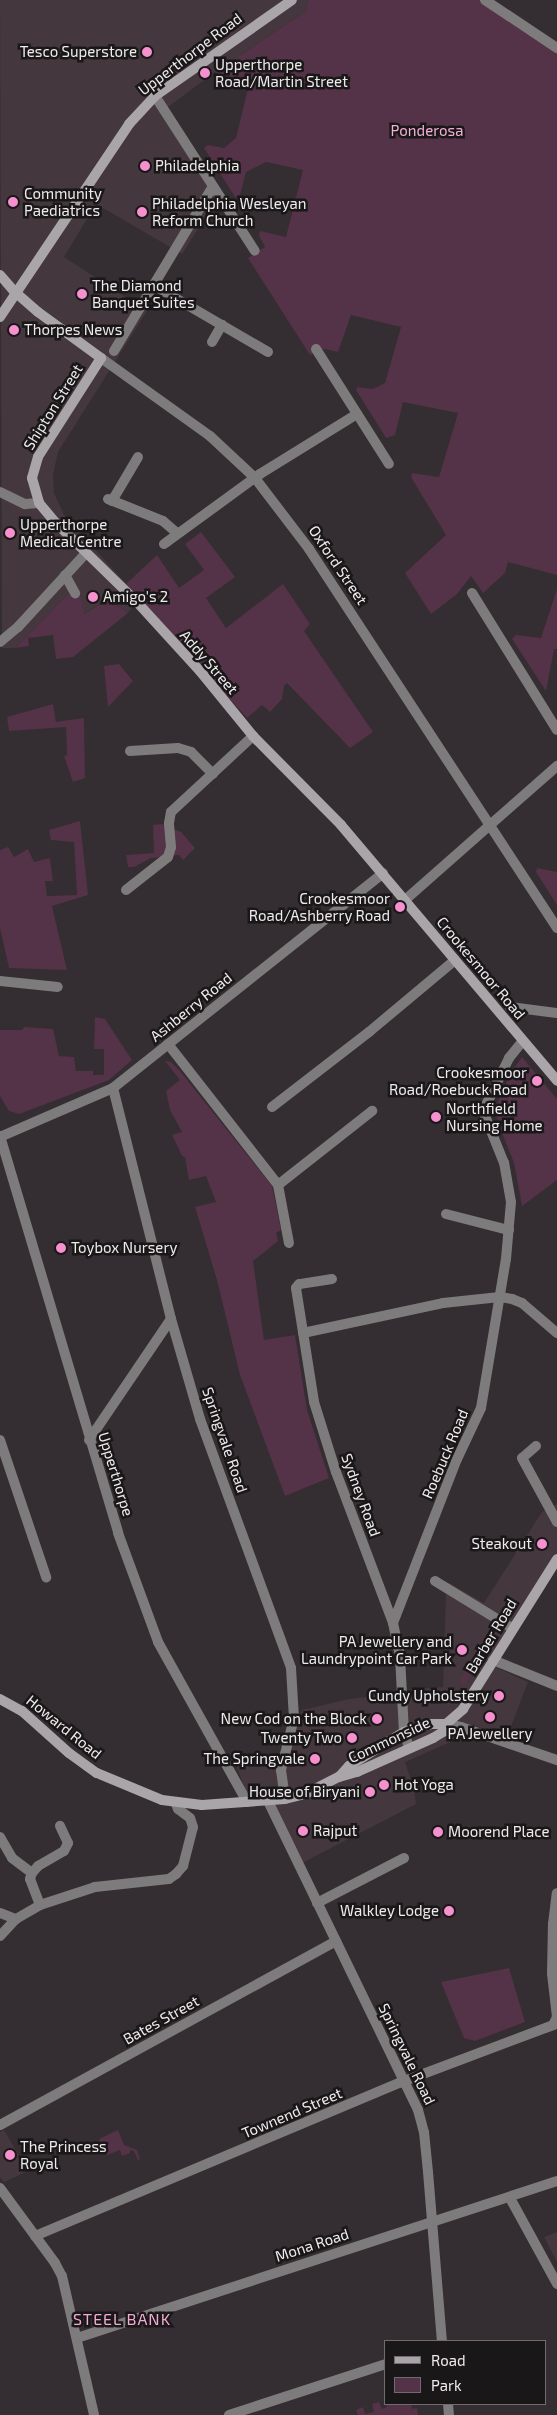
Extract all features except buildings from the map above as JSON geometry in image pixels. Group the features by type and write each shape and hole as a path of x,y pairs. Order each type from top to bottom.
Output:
{"street":[{"name":"Upperthorpe Road","path":"0,317 124,130 155,96 290,0"},
{"path":"485,0 557,48"},
{"path":"155,96 255,251"},
{"path":"114,351 213,186"},
{"name":"Oxford Street","path":"0,275 15,292 210,436 255,478 309,549 557,928"},
{"path":"153,285 268,352"},
{"path":"212,342 222,325"},
{"path":"316,349 389,464"},
{"name":"Shipton Street","path":"39,503 32,478 38,457 102,358"},
{"path":"164,544 255,478 358,414"},
{"path":"138,457 110,500 163,520 177,533"},
{"path":"0,492 25,504 39,503"},
{"name":"Addy Street","path":"39,503 86,553 136,601 200,671 253,736 341,825 383,873"},
{"path":"0,642 18,627 86,553"},
{"path":"65,575 75,593"},
{"path":"472,593 557,730"},
{"path":"126,890 168,857 171,847 169,823 171,812 253,736"},
{"path":"130,751 178,748 191,752 213,774"},
{"path":"405,900 557,766"},
{"name":"Crookesmoor Road","path":"383,873 557,1081"},
{"name":"Ashberry Road","path":"0,1136 113,1088 383,873"},
{"path":"272,1106 369,1032 455,960"},
{"path":"0,981 58,987"},
{"path":"510,1007 557,1013"},
{"name":"Roebuck Road","path":"393,1624 458,1459 482,1408 510,1230 511,1202 508,1182 485,1116 487,1103 495,1084 509,1058 523,1041"},
{"path":"168,1044 278,1186 289,1243"},
{"name":"Springvale Road","path":"113,1088 171,1319 200,1419 291,1668 294,1718 281,1770 285,1799"},
{"path":"278,1186 372,1111"},
{"name":"Upperthorpe","path":"0,1136 118,1533 158,1642 247,1802"},
{"path":"446,1214 510,1230"},
{"name":"Sydney Road","path":"332,1279 296,1286 314,1402 321,1429 393,1624 400,1656 404,1732 409,1747"},
{"path":"303,1333 443,1303 500,1297 512,1298 522,1303 557,1333"},
{"path":"90,1440 171,1319"},
{"path":"0,1440 46,1577"},
{"path":"536,1446 522,1458 557,1522"},
{"name":"Barber Road","path":"446,1724 463,1709 557,1559"},
{"path":"435,1582 512,1628"},
{"path":"493,1660 557,1686"},
{"name":"Howard Road","path":"0,1699 22,1711 69,1753 97,1773 144,1794 176,1804 202,1805 285,1799"},
{"name":"Commonside","path":"339,1776 349,1766 404,1732 432,1724 461,1726 557,1760"},
{"name":"Commonside","path":"285,1799 305,1794 339,1776 357,1772 409,1747 433,1738 443,1732 446,1724"},
{"name":"Springvale Road","path":"268,1800 406,2081 418,2110 424,2132 442,2340"},
{"path":"0,1936 16,1919 40,1904 95,1887 169,1879 183,1866 194,1827 190,1818 178,1809 176,1804"},
{"path":"40,1904 30,1879 38,1866 64,1851 68,1843 60,1826"},
{"path":"0,1837 12,1858 32,1873"},
{"path":"317,1903 404,1858"},
{"path":"557,1893 553,1924 552,1965 557,2016"},
{"path":"0,1913 16,1919"},
{"name":"Bates Street","path":"0,2125 336,1941"},
{"name":"Townend Street","path":"35,2236 406,2081 553,2025 557,2016"},
{"name":"Mona Road","path":"77,2338 431,2221 510,2198 557,2181"},
{"path":"0,2188 62,2276 94,2415"},
{"path":"510,2198 557,2284"},
{"path":"229,2415 384,2365"}],"shaded area":[{"path":"0,0 308,0 306,11 215,72 160,113 207,185 216,211 205,218 182,254 96,204 64,257 147,311 58,452 53,475 54,493 64,515 139,598 128,613 108,599 83,614 67,595 15,648 2,648"},
{"path":"557,1504 557,1554 486,1663 528,1682 507,1737 473,1725 462,1737 405,1762 414,1789 416,1804 302,1863 275,1805 251,1806 235,1762 275,1761 302,1710 349,1699 408,1692 412,1689 443,1687 446,1591 449,1583 484,1603 542,1512"},
{"path":"4,2130 28,2171 4,2182 0,2177 0,2132"},
{"path":"557,2232 557,2262 544,2237"}],"green space":[{"name":"Ponderosa","path":"308,0 485,0 557,48 557,575 508,562 505,573 483,593 471,576 457,594 431,614 405,573 446,535 411,477 412,473 439,477 458,413 403,402 395,435 386,438 356,390 357,387 373,389 385,383 401,327 351,315 338,352 325,349 310,355 248,258 265,247 259,236 260,231 286,237 303,170 266,162 246,172 240,195 235,197 204,148 208,145 224,148 236,138 249,84 215,72 306,11"},
{"path":"201,532 235,577 206,598 226,628 283,584 310,624 304,631 373,732 350,748 287,683 284,686 282,699 270,712 262,705 247,718 126,584 157,555 179,588 204,570 185,544"},
{"path":"557,589 557,649 554,649 546,691 512,639 516,635 541,638"},
{"path":"67,595 80,595 84,614 108,599 128,613 73,657 56,659 53,635 28,638 29,646 15,648"},
{"path":"119,664 133,681 108,707 104,666"},
{"path":"53,704 56,722 84,718 85,778 73,782 64,756 67,755 66,727 9,731 7,717"},
{"path":"80,821 88,895 52,906 67,970 9,968 0,928 0,850 8,847 14,857 28,849 34,862 50,858 53,881 45,881 47,896 77,895 74,842 51,840 49,830"},
{"path":"162,824 181,832 195,848 183,860 179,855 151,858 134,867 128,867 126,855 154,853 153,825"},
{"path":"537,868 557,872 557,905 536,872"},
{"path":"95,1017 105,1019 132,1060 109,1080 19,1114 9,1111 0,1096 0,1030 22,1030 24,1027 53,1029 59,1056 74,1057 76,1071 93,1071 93,1075 104,1075 104,1049 94,1049"},
{"path":"522,1057 557,1099 557,1180 522,1206 514,1163 500,1128 495,1109 511,1072"},
{"path":"165,1061 171,1062 180,1071 272,1186 281,1230 276,1233 278,1241 253,1261 264,1340 295,1335 307,1410 329,1478 285,1496 240,1375 217,1280 195,1207 216,1202 206,1176 189,1180 185,1157 182,1156 172,1135 182,1132 170,1110 166,1091 180,1080"},
{"path":"495,1625 499,1629 464,1686 460,1680"},
{"path":"509,1968 525,2022 475,2041 464,2038 441,1982"},
{"path":"118,2130 124,2145 137,2150 140,2159 138,2160 134,2151 130,2150 130,2153 122,2156 120,2150 107,2155 99,2139"},
{"path":"379,2402 382,2409 387,2407 386,2405 411,2405 412,2409 417,2408 418,2415 358,2415 356,2410 363,2407 365,2414 374,2412 372,2404"}],"place":[{"name":"Tesco Superstore","path":"147,52"},
{"name":"Upperthorpe Road/Martin Street","path":"205,73"},
{"name":"Philadelphia","path":"145,166"},
{"name":"Community Paediatrics","path":"13,202"},
{"name":"Philadelphia Wesleyan Reform Church","path":"142,212"},
{"name":"The Diamond Banquet Suites","path":"82,294"},
{"name":"Thorpes News","path":"14,330"},
{"name":"Upperthorpe Medical Centre","path":"10,533"},
{"name":"Amigo's 2","path":"93,597"},
{"name":"Crookesmoor Road/Ashberry Road","path":"400,907"},
{"name":"Crookesmoor Road/Roebuck Road","path":"537,1081"},
{"name":"Northfield Nursing Home","path":"436,1117"},
{"name":"Toybox Nursery","path":"61,1248"},
{"name":"Steakout","path":"542,1544"},
{"name":"PA Jewellery and Laundrypoint Car Park","path":"462,1650"},
{"name":"Cundy Upholstery","path":"499,1696"},
{"name":"PA Jewellery","path":"490,1717"},
{"name":"New Cod on the Block","path":"377,1719"},
{"name":"Twenty Two","path":"352,1738"},
{"name":"The Springvale","path":"315,1759"},
{"name":"Hot Yoga","path":"384,1785"},
{"name":"House of Biryani","path":"370,1792"},
{"name":"Rajput","path":"303,1831"},
{"name":"Moorend Place","path":"438,1832"},
{"name":"Walkley Lodge","path":"449,1911"},
{"name":"The Princess Royal","path":"10,2155"}],"district":[{"name":"STEEL BANK","path":"122,2319"}]}
